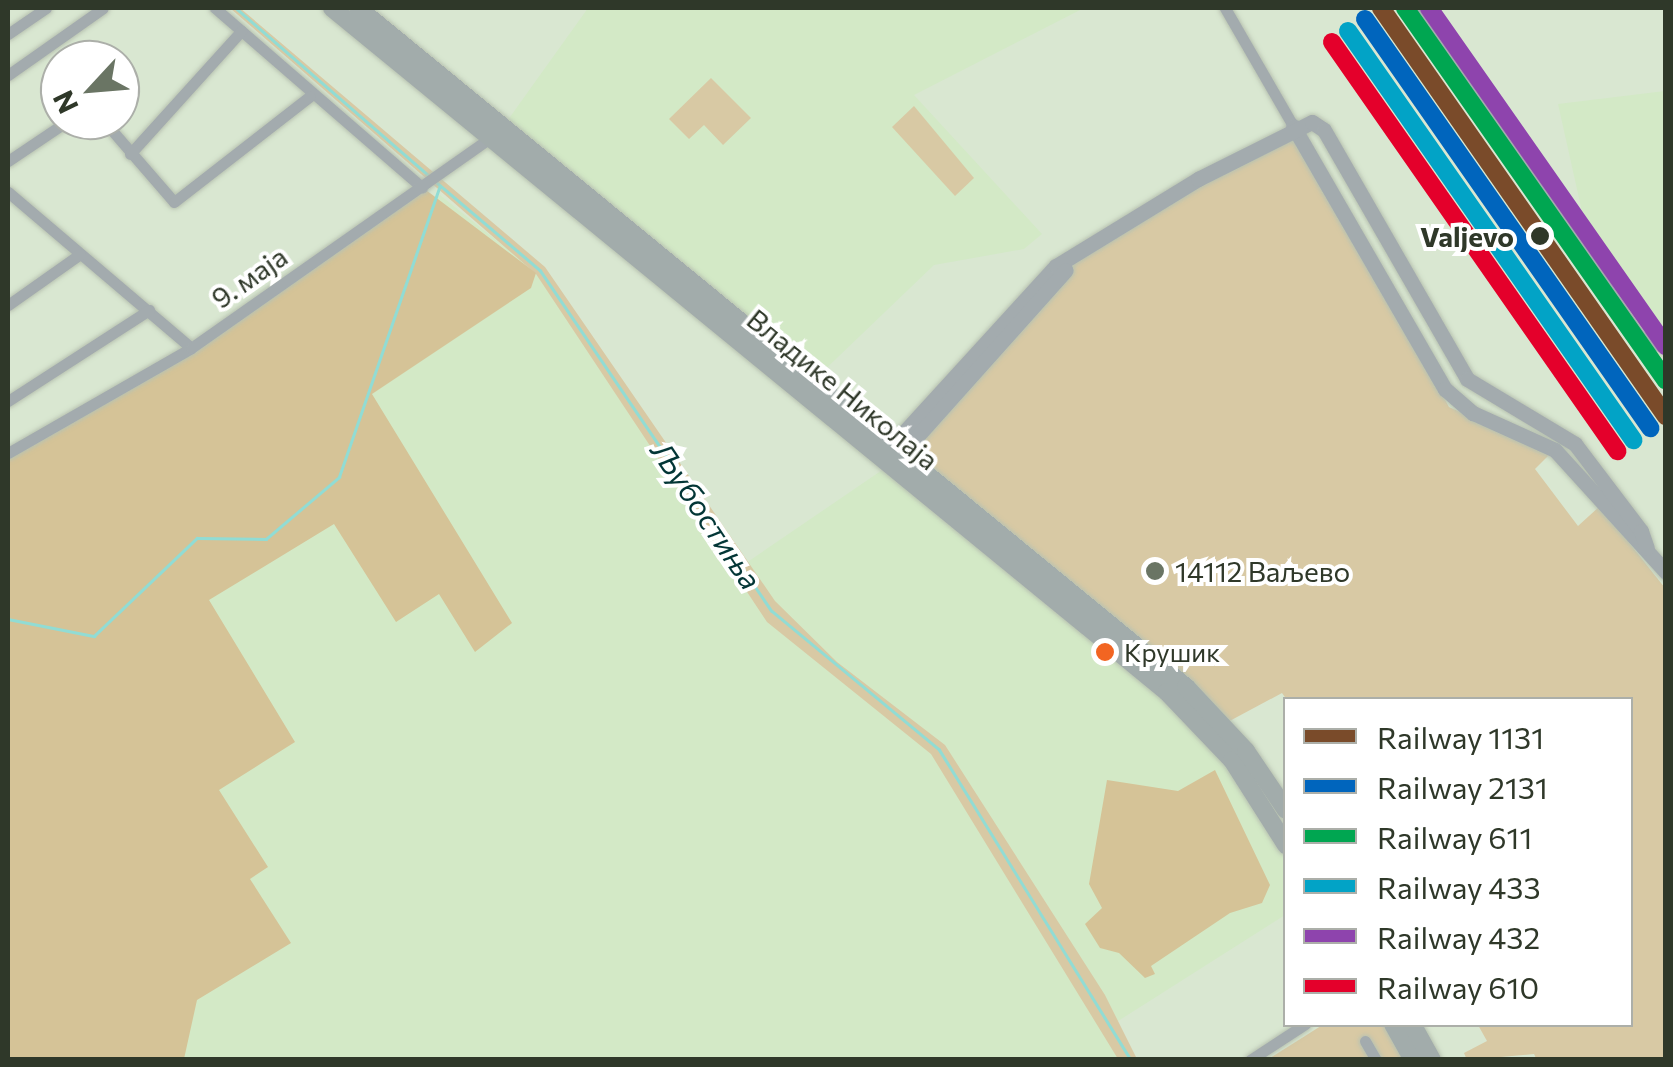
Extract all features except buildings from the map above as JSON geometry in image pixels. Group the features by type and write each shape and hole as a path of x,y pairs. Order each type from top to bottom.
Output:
{"main road":[{"name":"Владике Николаја","path":"332,8 1186,686 1246,751 1283,806"},
{"name":"Владике Николаја","path":"358,8 505,124 1194,718 1232,760 1283,840"},
{"path":"1394,1027 1414,1060"},
{"path":"1414,1027 1432,1060"}],"street":[{"path":"8,34 46,8"},
{"path":"8,75 103,8"},
{"path":"215,8 310,96 422,187"},
{"path":"1225,8 1439,380 1473,413 1555,450 1631,540 1647,548"},
{"path":"1417,8 1640,336 1666,350"},
{"path":"130,154 240,31"},
{"path":"119,140 170,202 310,96"},
{"name":"9. маја","path":"8,453 191,348 443,174 505,124"},
{"path":"892,455 1037,282 1293,126 1321,126 1368,214 1461,370 1480,391 1575,444 1641,531 1647,548 1666,572"},
{"path":"8,161 40,139"},
{"path":"9,196 191,348"},
{"path":"1347,226 1356,214 1368,214"},
{"path":"8,306 80,254"},
{"path":"8,400 149,310"},
{"path":"1439,380 1449,381 1461,370"},
{"path":"1250,1060 1300,1027"},
{"path":"1365,1041 1376,1060"}],"shaded area":[{"path":"230,8 240,8 545,267 775,601 837,662 945,745 1105,995 1137,1059 1118,1059 931,754 767,622 536,274"},
{"path":"588,8 1084,8 914,95 1042,234 1024,249 934,265 814,380 505,124"},
{"path":"711,78 751,118 723,145 704,125 689,139 669,119"},
{"path":"1665,91 1665,349 1640,336 1573,235 1585,225 1558,104"},
{"path":"914,106 974,178 955,196 892,127"},
{"path":"1293,126 1449,407 1551,453 1535,469 1578,526 1600,506 1665,588 1665,1059 1537,1060 1534,1054 1467,1060 1464,1053 1487,1041 1479,1027 1633,1027 1633,697 1285,697 1282,693 1224,724 904,454 1071,265"},
{"path":"422,187 536,273 531,288 372,394 512,623 475,652 439,594 396,622 334,524 209,600 295,742 219,790 268,867 250,879 291,943 197,1000 184,1059 8,1059 8,453 191,347"},
{"path":"440,195 537,273 744,574 749,561 891,464 1194,718 1283,842 1283,916 1115,1023 1131,1059 8,1059 58,425"},
{"path":"1215,770 1270,885 1262,903 1230,913 1151,966 1155,974 1145,978 1119,953 1100,948 1085,924 1102,908 1089,884 1107,780 1178,791"},
{"path":"1319,1027 1389,1027 1408,1060 1267,1060"}],"waterway":[{"name":"Љубостиња","path":"236,8 429,176"},
{"name":"Љубостиња","path":"435,181 540,270 772,611 939,749 1131,1060"},
{"path":"8,619 94,636 197,538 266,539 339,477 440,186"}],"rail line":[{"name":"1131","path":"1381,8 1666,416"},
{"name":"611","path":"1405,8 1666,381"},
{"name":"432","path":"1429,8 1666,346"},
{"name":"2131","path":"1365,19 1650,428"},
{"name":"433","path":"1348,31 1633,440"},
{"name":"610","path":"1332,42 1617,451"}],"place":[{"name":"Valjevo","path":"1540,236"},
{"name":"14112 Ваљево","path":"1155,571"},
{"name":"Крушик","path":"1105,652"}]}
